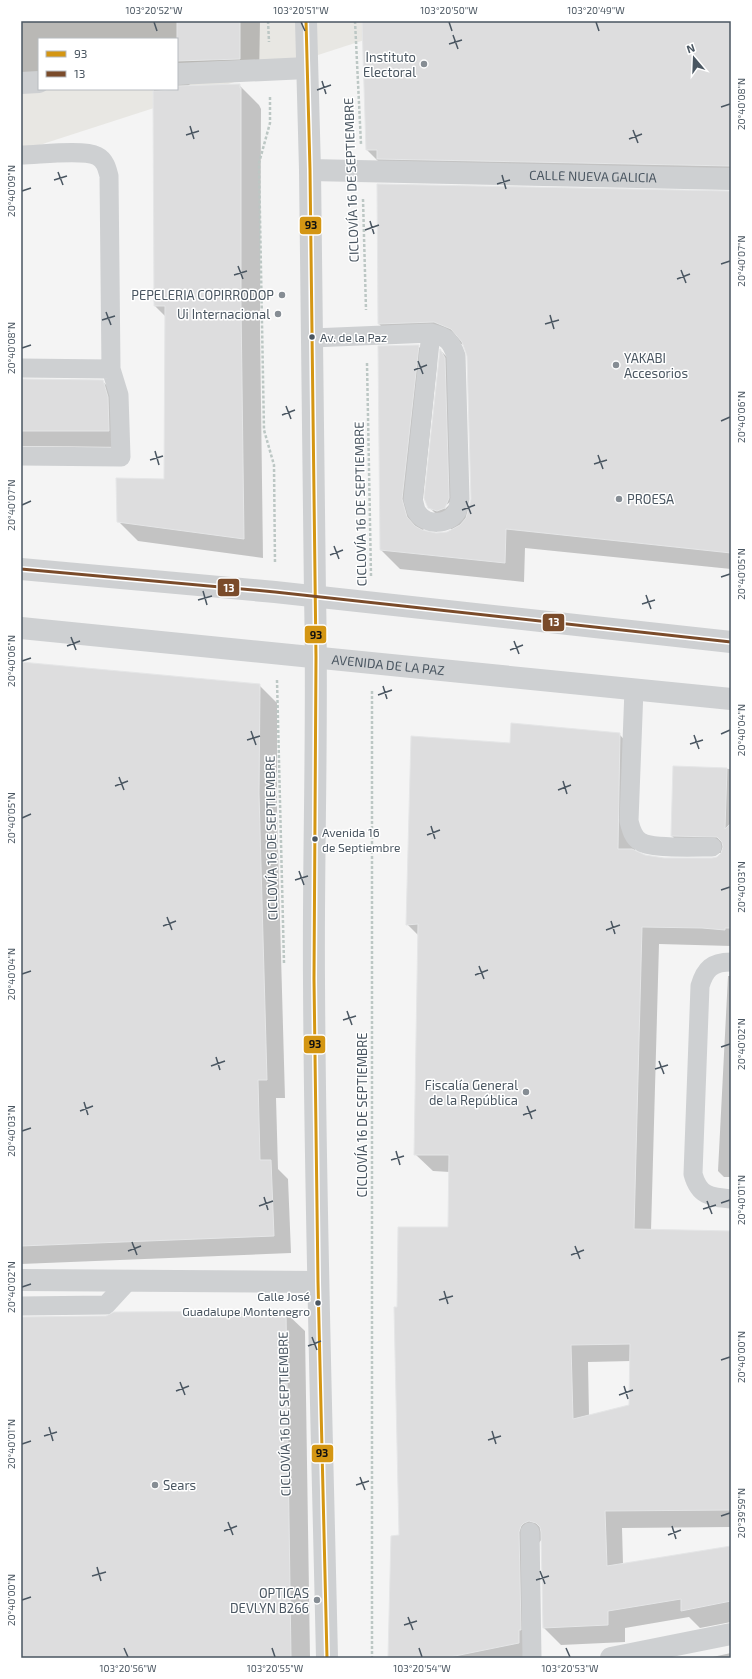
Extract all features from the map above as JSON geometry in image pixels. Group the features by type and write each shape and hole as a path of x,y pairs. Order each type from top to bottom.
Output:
{"street":[{"path":"306,21 310,170 316,657 314,979 318,1282 327,1658"},
{"path":"178,74 307,68"},
{"path":"21,83 38,82"},
{"name":"CALLE NUEVA GALICIA","path":"310,170 731,179"},
{"path":"21,569 315,596 731,642"},
{"name":"AVENIDA DE LA PAZ","path":"21,628 731,699"},
{"path":"21,1280 318,1282"},
{"path":"611,1658 731,1634"}],"lane":[{"path":"21,155 85,153 97,156 106,164 110,176 111,369 118,395 121,457 21,456"},
{"path":"312,338 431,333 443,336 452,345 456,356 460,499 456,511 448,520 436,523 426,520 417,512 414,500 431,333"},
{"path":"21,368 111,369"},
{"path":"634,689 629,821 632,833 640,842 652,845 712,847"},
{"path":"731,962 713,965 703,974 700,986 693,1174 696,1184 703,1193 713,1197 731,1199"},
{"path":"21,1306 106,1305 129,1280"},
{"path":"530,1532 532,1658"}],"path":[{"path":"268,21 270,123 259,163 264,430 274,465 275,592"},
{"name":"CICLOVÍA 16 DE SEPTIEMBRE","path":"355,21 362,171 372,603"},
{"name":"CICLOVÍA 16 DE SEPTIEMBRE","path":"276,653 284,971"},
{"name":"CICLOVÍA 16 DE SEPTIEMBRE","path":"372,664 372,1658"}],"shaded area":[{"path":"21,21 423,21 21,151"}],"building":[{"path":"177,21 240,21 240,59 178,61"},
{"path":"362,21 731,21 731,166 377,159 377,150 366,150"},
{"path":"240,84 241,88 241,306 244,539 117,522 116,478 164,479 165,306 154,306 153,91 178,90 178,86"},
{"path":"377,184 731,191 731,553 506,529 505,563 380,550 378,346 419,345 402,499 407,517 415,526 422,530 436,533 447,532 460,525 466,518 471,499 467,356 462,342 451,329 434,322 378,324"},
{"path":"440,349 445,358 449,498 445,508 437,511 428,508 424,498"},
{"path":"21,379 103,380 108,397 109,431 21,431"},
{"path":"21,662 260,684 259,794 267,1080 258,1080 260,1160 271,1160 274,1236 21,1246"},
{"path":"511,723 620,733 618,849 632,849 645,855 664,858 712,858 717,857 721,853 723,847 722,842 717,837 671,836 673,766 727,768 725,829 731,823 731,928 725,928 725,930 642,927 634,1229 731,1231 731,1510 605,1511 607,1566 731,1546 731,1601 681,1611 681,1599 608,1611 608,1625 543,1628 541,1532 540,1527 536,1523 529,1521 521,1526 519,1532 521,1630 519,1630 519,1643 445,1658 388,1658 391,1536 399,1535 394,1307 397,1307 398,1227 448,1227 449,1155 414,1155 418,924 406,925 411,736 510,743","holes":["630,1344 629,1405 573,1419 571,1345"]},
{"name":"Sears","path":"286,1311 291,1658 21,1658 21,1317 106,1316 114,1312"}],"transit line":[{"name":"93","path":"306,21 310,170 316,657 314,979 318,1282 327,1658"},
{"name":"13","path":"21,569 275,592 731,642"}],"place":[{"name":"Instituto Electoral","path":"424,64"},
{"name":"PEPELERIA COPIRRODOP","path":"282,295"},
{"name":"Ui Internacional","path":"278,314"},
{"name":"Av. de la Paz","path":"312,337"},
{"name":"YAKABI Accesorios","path":"616,365"},
{"name":"PROESA","path":"619,499"},
{"name":"Avenida 16 de Septiembre","path":"315,839"},
{"name":"Fiscalía General de la República","path":"526,1092"},
{"name":"Calle José Guadalupe Montenegro","path":"318,1303"},
{"name":"Sears","path":"155,1485"},
{"name":"OPTICAS DEVLYN B266","path":"317,1600"}]}
